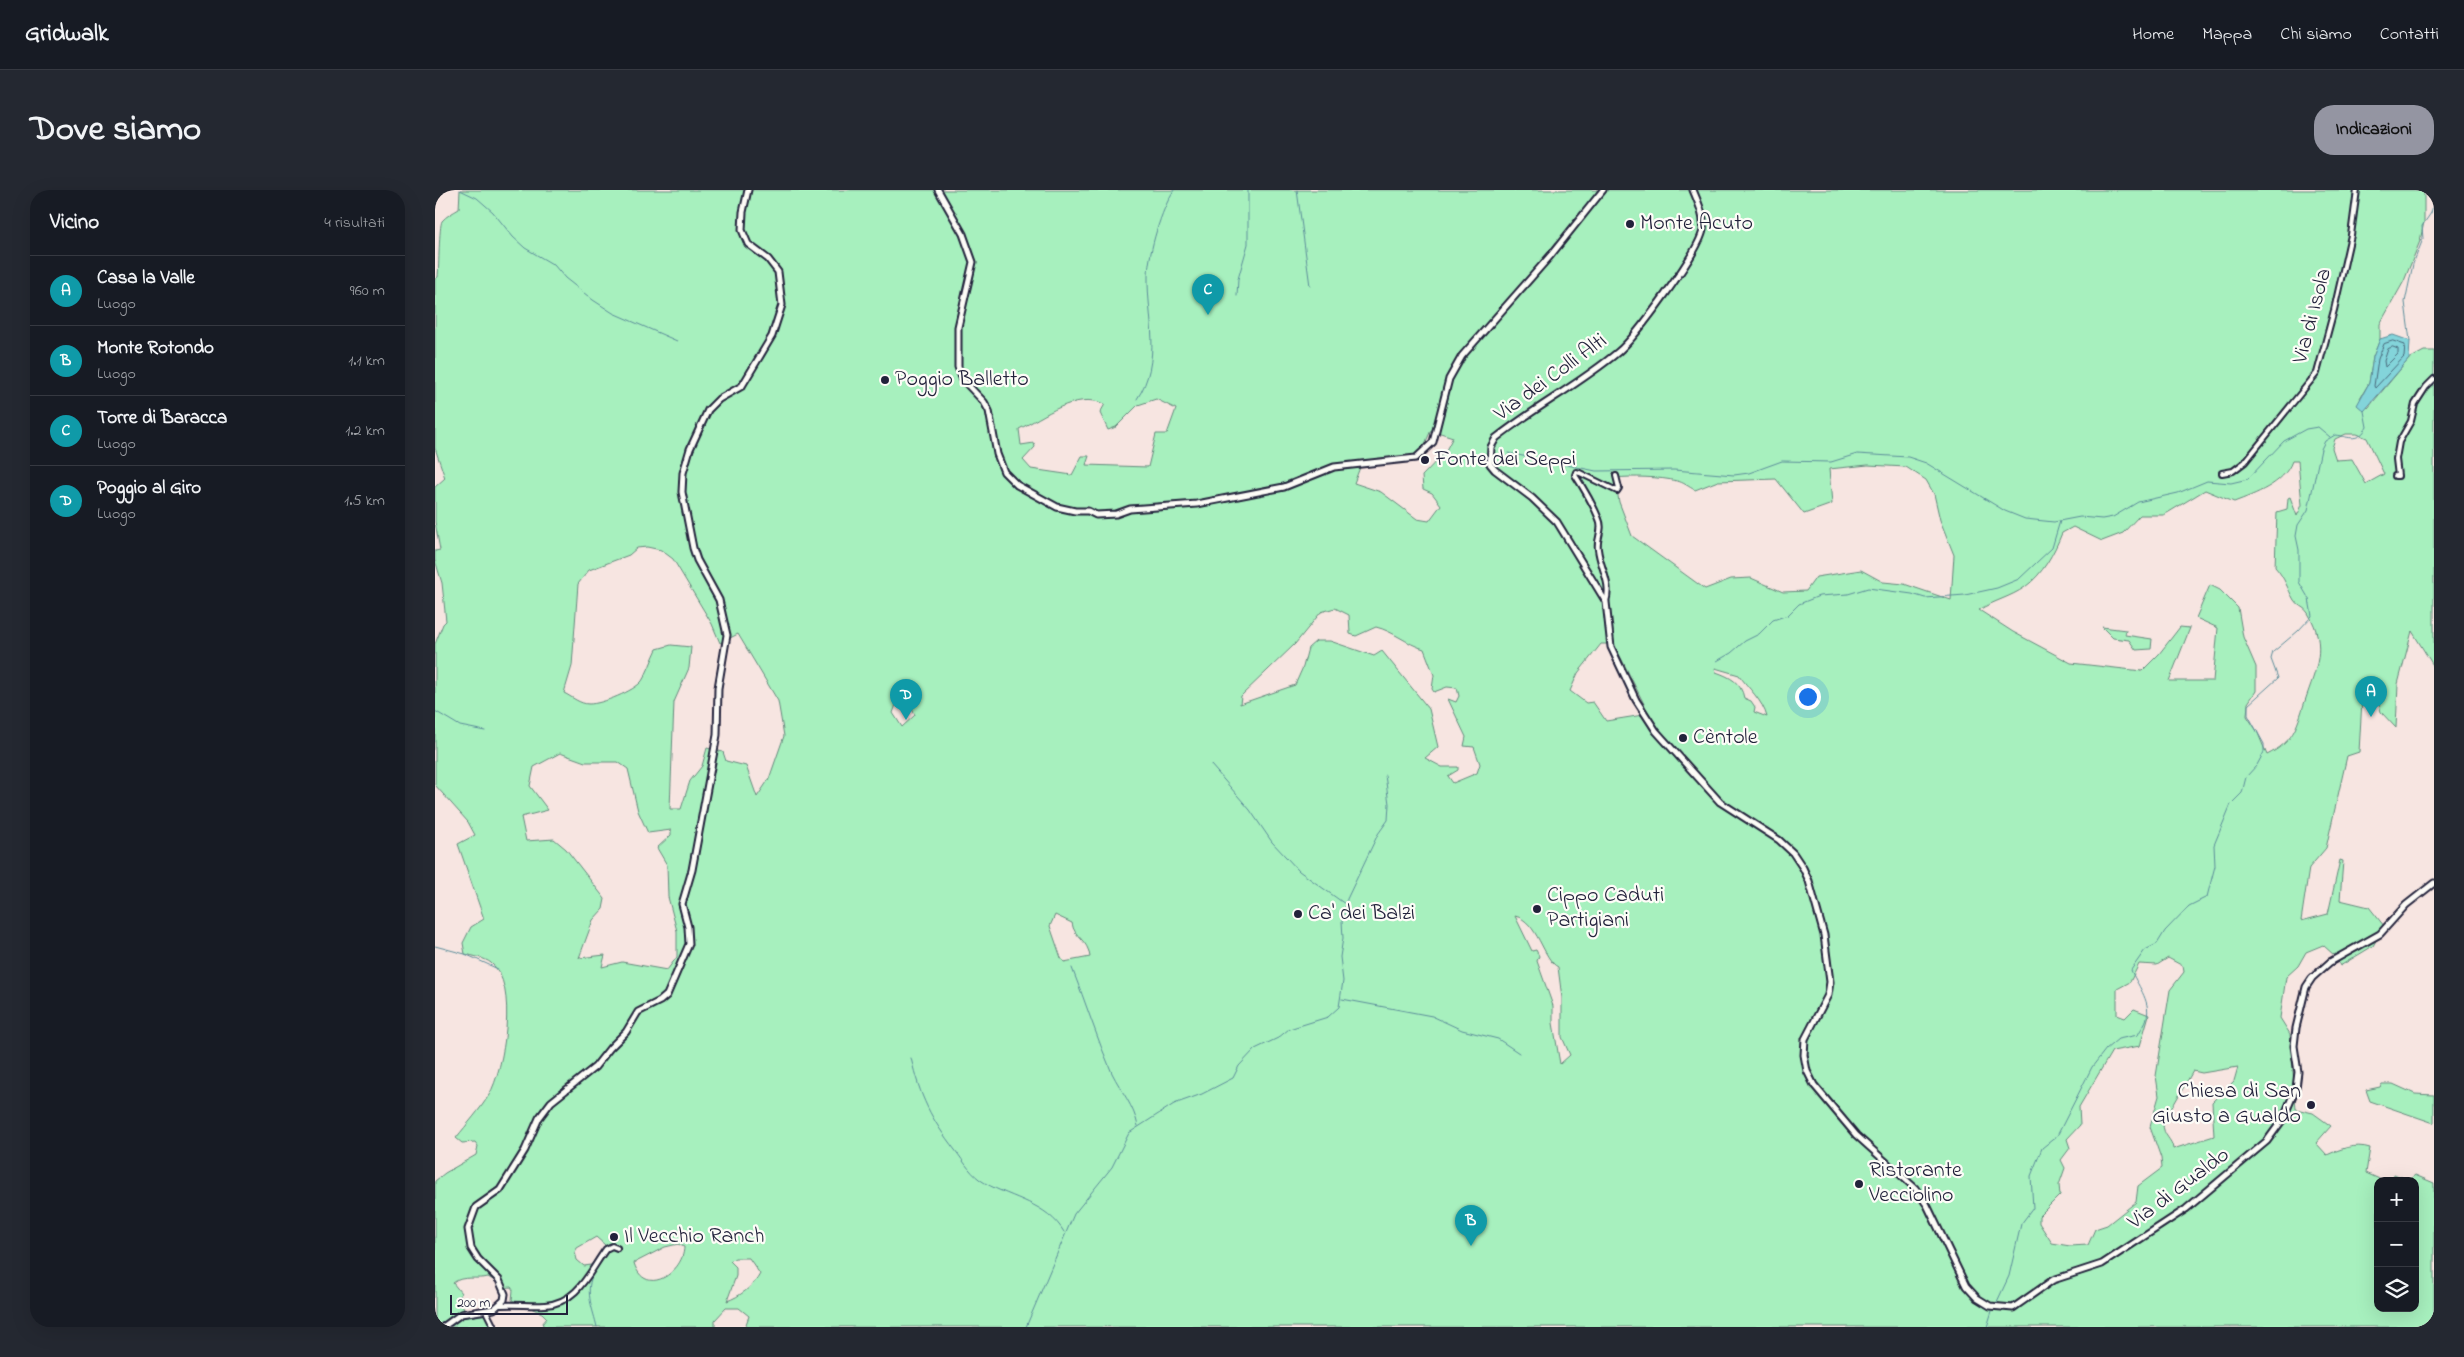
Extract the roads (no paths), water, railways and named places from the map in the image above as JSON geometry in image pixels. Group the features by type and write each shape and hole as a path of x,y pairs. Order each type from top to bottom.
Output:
{"street":[{"path":"501,1305 505,1294 503,1287 471,1248 468,1229 473,1212 476,1207 500,1190 525,1150 539,1118 551,1102 595,1067 626,1032 638,1012 660,1001 667,995 689,944 688,927 682,904 692,870 717,735 718,688 727,635 719,600 697,560 693,548 682,492 683,473 690,449 708,410 719,399 735,391 745,381 772,336 782,305 778,272 768,259 748,244 742,230 748,190"},
{"path":"938,190 963,234 973,262 958,327 956,353 958,368 963,380 984,402 989,411 997,454 1004,472 1017,484 1057,507 1075,512 1088,511 1096,515 1116,514 1130,509 1197,504 1284,487 1334,466 1417,458 1433,442 1449,380 1462,356 1551,255 1603,190"},
{"name":"Via dei Colli Alti","path":"1693,190 1701,209 1703,223 1697,247 1638,330 1619,351 1520,419 1496,438 1491,447 1489,464 1532,498 1557,522 1606,602 1611,648 1636,700 1657,731 1720,802 1779,840 1793,853 1803,868 1809,881 1825,934 1830,982 1823,1006 1805,1040 1804,1055 1807,1071 1814,1085 1856,1135 1915,1188 1927,1205 1969,1290 1984,1303 2001,1308"},
{"name":"Via di Isola","path":"2222,473 2233,471 2245,462 2317,373 2351,235 2357,190"},
{"path":"2395,476 2398,476 2396,459 2399,442 2411,421 2415,404 2426,387 2434,379"},
{"path":"1606,602 1608,595 1607,583 1600,561 1597,542 1601,528 1593,510 1592,501 1575,475 1576,472 1580,473 1617,491 1619,488 1616,476"},
{"name":"Via di Gualdo","path":"2001,1308 2019,1306 2053,1280 2103,1264 2186,1210 2267,1141 2283,1119 2296,1088 2298,1072 2294,1046 2295,1028 2306,988 2312,978 2330,962 2380,934 2406,905 2434,883"},
{"path":"443,1327 461,1314 486,1311 501,1305 546,1305 562,1302 578,1290 606,1249 611,1246 617,1248"},
{"path":"486,1311 494,1327"}],"water":[{"path":"2393,335 2410,341 2409,359 2364,411 2357,405 2369,383 2373,357 2380,339"}],"waterway":[{"path":"460,190 477,198 493,212 513,237 525,248 554,265 565,278 593,300 613,313 677,341"},
{"path":"1137,399 1145,384 1152,354 1148,291 1149,265 1156,231 1174,190"},
{"path":"1237,296 1238,279 1248,244 1248,190"},
{"path":"1297,190 1310,286"},
{"path":"2410,341 2405,302 2413,264 2423,239 2422,226 2431,213 2434,202"},
{"path":"1996,1304 2009,1276 2021,1224 2033,1208 2031,1176 2042,1148 2057,1136 2092,1067 2106,1049 2118,1039 2138,1035 2146,1019 2147,1005 2131,970 2145,950 2157,944 2165,931 2189,906 2207,897 2215,866 2214,845 2231,804 2242,793 2246,777 2257,765 2264,752 2264,744 2248,715 2248,705 2278,678 2271,659 2273,652 2298,631 2312,616 2309,599 2299,582 2299,550 2296,536 2298,525 2308,510 2321,449 2325,441 2335,435 2353,438 2364,432 2367,427 2364,411"},
{"path":"1508,453 1596,471 1674,470 1734,475 1749,473 1782,461 1831,462 1857,454 1908,457 1926,463 2005,511 2025,519 2054,522 2080,517 2102,519 2113,517 2138,502 2178,493 2207,481 2231,483 2248,479 2284,441 2306,429 2318,427 2330,437"},
{"path":"1717,661 1731,653 1745,641 1759,634 1773,620 1788,615 1799,604 1819,596 1848,594 1868,588 1912,594 1925,598 1965,595 1997,588 2019,579 2052,548 2060,521"},
{"path":"435,711 460,726 485,731"},
{"path":"1211,765 1250,810 1272,842 1299,871 1345,904"},
{"path":"1026,1327 1074,1214 1112,1167 1129,1133 1174,1104 1202,1094 1233,1078 1239,1066 1255,1049 1278,1038 1289,1029 1328,1017 1339,1007 1343,981 1340,957 1343,938 1342,921 1347,899 1378,834 1388,820 1389,804 1385,775"},
{"path":"435,946 465,954 498,969"},
{"path":"1072,968 1112,1073 1130,1105 1138,1126"},
{"path":"1342,999 1432,1016 1462,1030 1498,1039 1519,1053"},
{"path":"911,1058 927,1107 947,1139 972,1172 980,1180 996,1189 1039,1208 1057,1222 1064,1232"},
{"path":"592,1276 589,1295 597,1327"},
{"path":"1987,1327 1992,1311"}],"place":[{"name":"Monte Acuto","path":"1630,224"},
{"name":"Torre di Baracca","path":"1208,315"},
{"name":"Poggio Balletto","path":"885,380"},
{"name":"Fonte dei Seppi","path":"1425,460"},
{"name":"Casa la Valle","path":"2371,717"},
{"name":"Poggio al Giro","path":"906,720"},
{"name":"Cèntole","path":"1683,738"},
{"name":"Cippo Caduti Partigiani","path":"1537,909"},
{"name":"Ca' dei Balzi","path":"1298,914"},
{"name":"Chiesa di San Giusto a Gualdo","path":"2311,1105"},
{"name":"Ristorante Vecciolino","path":"1859,1184"},
{"name":"Il Vecchio Ranch","path":"614,1237"},
{"name":"Monte Rotondo","path":"1471,1246"}]}
